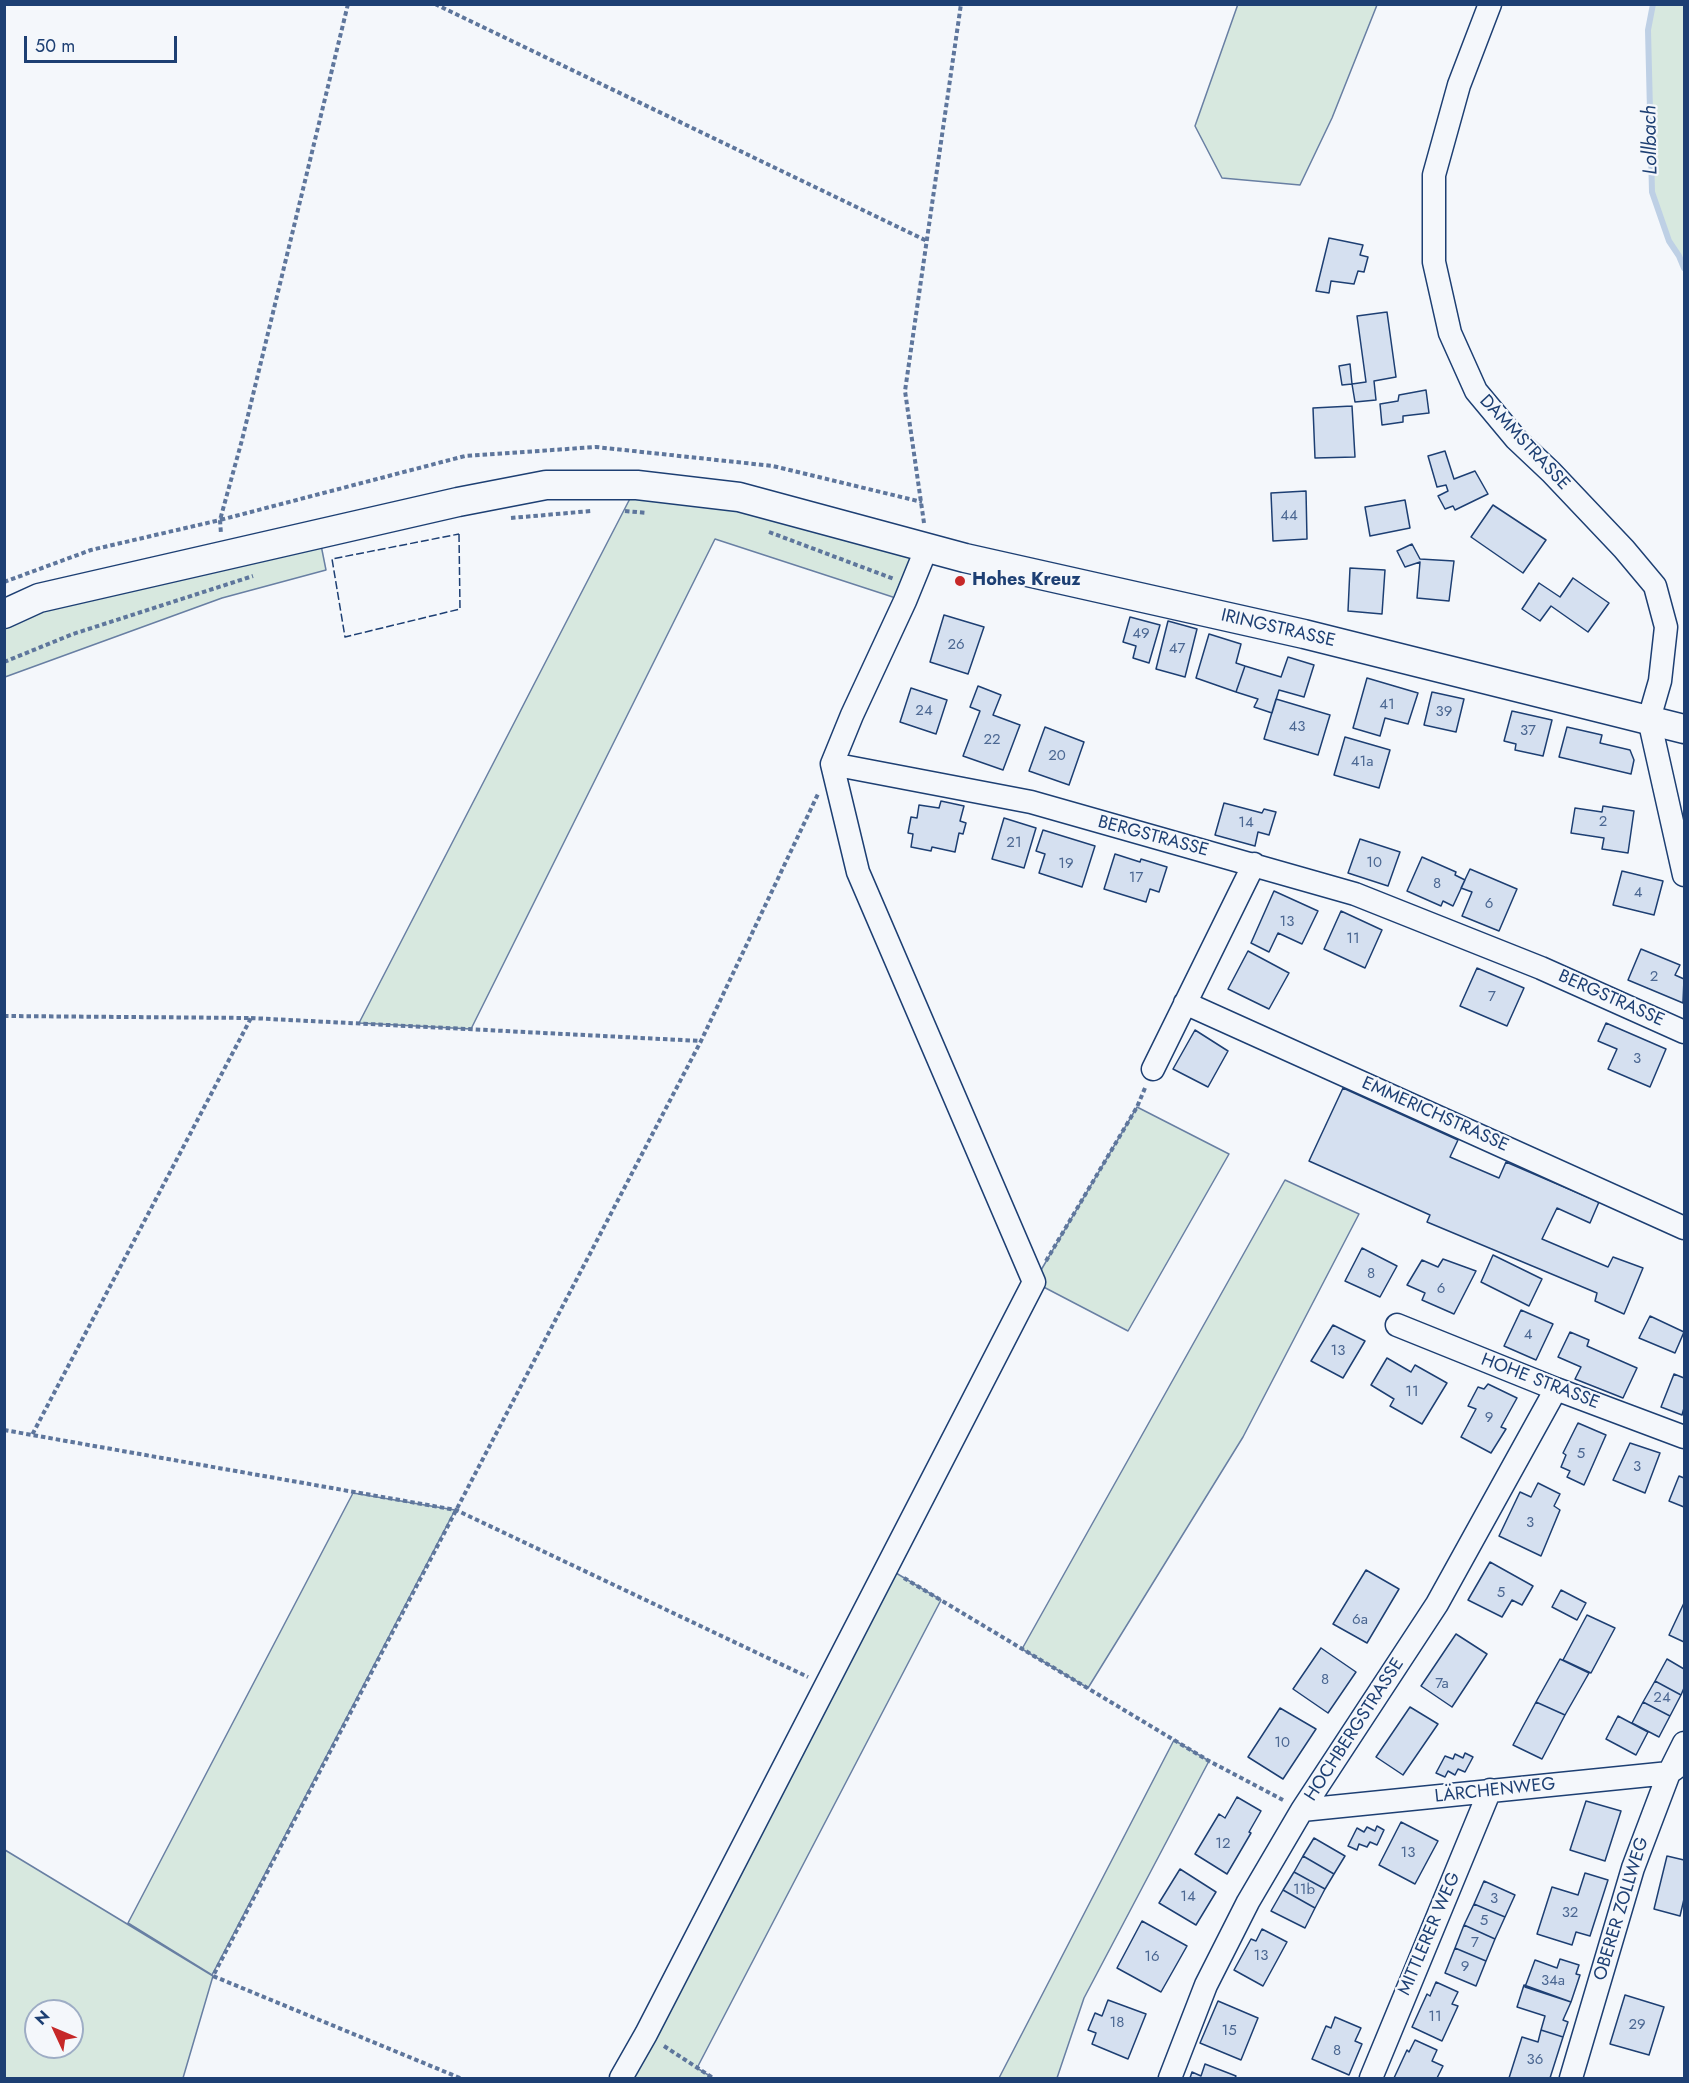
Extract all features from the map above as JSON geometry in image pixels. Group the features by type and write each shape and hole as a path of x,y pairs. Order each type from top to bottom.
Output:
{"main road":[{"name":"IRINGSTRASSE","path":"4,614 39,598 458,502 546,485 637,485 739,497 870,533 922,560 976,560 1304,634 1684,729"}],"street":[{"name":"DAMMSTRASSE","path":"1490,4 1459,85 1434,175 1434,262 1450,333 1476,391 1515,439 1551,472 1592,515 1655,586 1666,627 1660,681 1649,719"},
{"path":"621,2079 1034,1282 858,873 832,764 922,560"},
{"path":"1649,719 1684,875"},
{"name":"BERGSTRASSE","path":"832,764 1031,802 1354,894 1541,968 1684,1032"},
{"path":"1153,1069 1254,864"},
{"name":"EMMERICHSTRASSE","path":"1185,1003 1684,1228"},
{"name":"HOHE STRASSE","path":"1397,1325 1556,1389 1684,1437"},
{"name":"HOCHBERGSTRASSE","path":"1170,2079 1206,1985 1248,1902 1302,1810 1437,1604 1556,1389"},
{"name":"OBERER ZOLLWEG","path":"1571,2079 1633,1868 1677,1768 1684,1743"},
{"name":"LÄRCHENWEG","path":"1302,1810 1490,1791 1677,1768"},
{"name":"MITTLERER WEG","path":"1371,2079 1490,1791"}],"path":[{"path":"222,557 220,520 348,4"},
{"path":"435,4 927,241"},
{"path":"765,530 893,579 922,560 905,391 961,4"},
{"path":"511,518 593,511"},
{"path":"616,511 651,513"},
{"path":"4,582 91,550 220,520"},
{"path":"4,662 73,634 253,576"},
{"path":"460,2079 213,1976 701,1041 832,764"},
{"path":"4,1016 251,1018 701,1041"},
{"path":"32,1435 251,1018"},
{"path":"1034,1282 1137,1107 1153,1069"},
{"path":"4,1430 456,1510 825,1685"},
{"path":"886,1567 1209,1761 1302,1810"},
{"path":"646,2034 713,2079"}],"shaded area":[{"path":"1238,4 1377,5 1332,118 1300,185 1222,178 1195,126"},
{"path":"1653,5 1684,5 1684,268 1669,241 1652,192 1648,30"},
{"path":"637,485 927,547 905,601 715,539 471,1029 359,1023"},
{"path":"319,535 326,570 222,598 5,677 5,614"},
{"path":"1137,1107 1229,1154 1128,1331 1034,1282"},
{"path":"1285,1180 1359,1214 1243,1437 1088,1688 1022,1649"},
{"path":"353,1493 455,1510 212,1975 128,1923"},
{"path":"886,1567 941,1600 697,2068 713,2078 621,2078"},
{"path":"1174,1740 1209,1761 1084,1998 1057,2078 999,2078"},
{"path":"5,1850 213,1976 183,2078 5,2078"}],"building":[{"path":"1329,238 1363,245 1360,255 1368,257 1364,272 1358,271 1354,284 1331,281 1329,293 1316,291"},
{"path":"1387,312 1396,377 1374,381 1376,400 1355,402 1352,384 1366,382 1357,316"},
{"path":"1350,364 1352,384 1342,385 1339,366"},
{"path":"1426,390 1429,413 1403,416 1403,422 1382,425 1380,404 1398,401 1399,395"},
{"path":"1352,406 1355,457 1315,458 1313,408"},
{"path":"1445,451 1454,479 1475,471 1488,494 1455,510 1453,506 1445,509 1438,496 1448,491 1446,485 1437,487 1428,456"},
{"path":"1306,491 1307,539 1273,541 1271,493"},
{"path":"1405,500 1410,528 1370,536 1365,507"},
{"path":"1493,505 1546,540 1523,573 1471,537"},
{"path":"1412,544 1420,559 1454,561 1449,601 1417,598 1420,562 1405,567 1397,551"},
{"path":"1350,568 1385,570 1382,614 1348,611"},
{"path":"1573,578 1609,603 1588,632 1551,606 1540,621 1522,609 1539,583 1560,597"},
{"path":"944,615 984,627 968,674 930,662"},
{"path":"1130,617 1160,625 1149,663 1133,658 1136,646 1123,642"},
{"path":"1168,621 1197,629 1185,677 1156,669"},
{"path":"1209,634 1241,644 1236,663 1245,666 1236,692 1196,678"},
{"path":"1288,657 1314,665 1304,697 1279,690 1272,713 1254,707 1258,699 1236,692 1245,666 1281,677"},
{"path":"1367,678 1418,693 1408,724 1385,718 1380,736 1353,728"},
{"path":"978,686 1001,695 993,715 1020,725 1003,770 963,756 980,711 970,707"},
{"path":"911,688 947,700 936,734 900,722"},
{"path":"1432,692 1464,699 1456,732 1424,725"},
{"path":"1276,699 1330,715 1318,755 1264,739"},
{"path":"1512,711 1552,720 1543,756 1515,750 1516,744 1504,741"},
{"path":"1045,727 1084,742 1069,785 1029,771"},
{"path":"1567,727 1602,735 1600,743 1630,750 1634,760 1631,774 1559,757"},
{"path":"1345,737 1390,750 1379,788 1334,775"},
{"path":"941,801 964,806 960,821 966,823 963,834 959,833 955,852 932,847 931,851 911,847 913,834 908,833 911,817 917,818 919,805 939,808"},
{"path":"1224,803 1262,813 1264,809 1276,812 1269,835 1258,832 1255,846 1215,835"},
{"path":"1603,806 1634,811 1628,853 1602,849 1604,838 1571,833 1575,808 1602,812"},
{"path":"1004,818 1036,828 1024,868 992,859"},
{"path":"1043,830 1095,846 1082,887 1039,873 1045,854 1036,851"},
{"path":"1360,839 1400,852 1388,886 1348,873"},
{"path":"1115,854 1167,867 1159,892 1150,889 1146,902 1104,889"},
{"path":"1422,857 1456,872 1455,875 1465,880 1453,906 1443,901 1441,906 1407,891"},
{"path":"1470,869 1517,889 1499,931 1462,916 1472,892 1461,888"},
{"path":"1622,871 1663,881 1654,915 1613,905"},
{"path":"1274,891 1318,911 1302,944 1278,933 1269,952 1251,943"},
{"path":"1341,911 1382,930 1365,968 1324,949"},
{"path":"1641,949 1680,965 1675,975 1684,979 1683,1003 1628,980"},
{"path":"1248,951 1289,973 1269,1009 1228,989"},
{"path":"1477,968 1524,988 1507,1026 1460,1006"},
{"path":"1606,1023 1666,1049 1650,1087 1608,1069 1617,1049 1598,1041"},
{"path":"1195,1030 1228,1051 1208,1087 1173,1069"},
{"path":"1343,1088 1458,1140 1450,1157 1499,1178 1506,1162 1599,1202 1590,1223 1557,1208 1542,1239 1608,1267 1613,1257 1643,1268 1624,1314 1595,1301 1597,1293 1427,1222 1430,1215 1309,1161"},
{"path":"1362,1248 1397,1266 1380,1297 1345,1281"},
{"path":"1493,1255 1542,1279 1529,1306 1481,1282"},
{"path":"1443,1259 1476,1271 1454,1314 1422,1300 1425,1293 1407,1285 1422,1260 1438,1267"},
{"path":"1521,1310 1553,1324 1536,1360 1504,1346"},
{"path":"1650,1316 1684,1332 1675,1353 1639,1338"},
{"path":"1333,1325 1365,1341 1343,1378 1311,1361"},
{"path":"1570,1332 1589,1340 1587,1346 1637,1368 1623,1398 1575,1379 1581,1367 1558,1357"},
{"path":"1387,1358 1411,1372 1415,1365 1447,1383 1422,1424 1390,1406 1394,1399 1371,1385"},
{"path":"1674,1374 1684,1378 1682,1415 1661,1407"},
{"path":"1488,1384 1517,1398 1501,1427 1506,1429 1491,1453 1461,1437 1476,1409 1468,1406 1478,1387 1484,1389"},
{"path":"1578,1423 1606,1435 1584,1485 1567,1477 1570,1471 1561,1467 1566,1455 1563,1453"},
{"path":"1630,1443 1660,1453 1645,1493 1613,1480"},
{"path":"1679,1476 1684,1478 1684,1507 1669,1501"},
{"path":"1538,1483 1560,1494 1554,1506 1560,1510 1541,1556 1499,1536 1520,1492 1531,1497"},
{"path":"1490,1562 1533,1586 1522,1605 1512,1600 1502,1617 1468,1600"},
{"path":"1366,1570 1399,1589 1367,1643 1333,1624"},
{"path":"1561,1590 1586,1603 1577,1620 1552,1607"},
{"path":"1684,1603 1684,1642 1669,1635"},
{"path":"1587,1615 1615,1628 1591,1673 1563,1660"},
{"path":"1456,1634 1487,1654 1452,1707 1421,1686"},
{"path":"1321,1648 1356,1672 1328,1713 1293,1689"},
{"path":"1560,1659 1589,1673 1565,1715 1536,1702"},
{"path":"1667,1659 1684,1669 1684,1688 1681,1695 1655,1681"},
{"path":"1655,1681 1681,1695 1670,1716 1643,1702"},
{"path":"1536,1702 1565,1715 1542,1759 1513,1745"},
{"path":"1643,1702 1670,1716 1659,1737 1632,1723"},
{"path":"1410,1707 1438,1724 1403,1775 1376,1757"},
{"path":"1280,1708 1316,1729 1283,1779 1248,1757"},
{"path":"1618,1716 1648,1732 1636,1755 1606,1739"},
{"path":"1465,1753 1473,1757 1465,1772 1458,1769 1455,1775 1448,1771 1445,1777 1436,1773 1445,1756 1453,1759 1455,1754 1463,1758"},
{"path":"1237,1797 1261,1811 1227,1874 1195,1854 1219,1814 1225,1818"},
{"path":"1586,1801 1621,1811 1605,1861 1570,1850"},
{"path":"1401,1822 1438,1841 1415,1884 1379,1865"},
{"path":"1377,1826 1384,1830 1377,1845 1370,1842 1367,1847 1359,1844 1357,1850 1348,1846 1357,1828 1364,1832 1367,1827 1375,1831"},
{"path":"1314,1838 1345,1856 1334,1874 1303,1856"},
{"path":"1303,1856 1334,1874 1325,1889 1294,1872"},
{"path":"1667,1856 1684,1860 1684,1899 1680,1916 1654,1909"},
{"path":"1180,1869 1216,1892 1196,1925 1159,1903"},
{"path":"1294,1872 1325,1889 1315,1908 1283,1890"},
{"path":"1585,1873 1608,1880 1590,1936 1576,1932 1572,1945 1537,1934 1552,1887 1578,1895"},
{"path":"1484,1881 1515,1895 1505,1917 1474,1904"},
{"path":"1283,1890 1315,1908 1305,1928 1271,1911"},
{"path":"1474,1904 1505,1917 1495,1939 1464,1925"},
{"path":"1142,1921 1187,1946 1161,1992 1117,1968"},
{"path":"1464,1925 1495,1939 1486,1961 1455,1948"},
{"path":"1262,1929 1287,1942 1263,1986 1234,1970 1251,1939 1256,1941"},
{"path":"1455,1948 1486,1961 1476,1986 1445,1973"},
{"path":"1560,1959 1579,1965 1576,1974 1580,1975 1571,2002 1525,1987 1535,1960 1557,1968"},
{"path":"1436,1982 1458,1992 1452,2004 1458,2006 1442,2041 1412,2027 1427,1994 1430,1996"},
{"path":"1524,1985 1571,2002 1563,2020 1568,2022 1563,2037 1541,2030 1545,2016 1517,2007"},
{"path":"1625,1995 1664,2007 1649,2055 1610,2044"},
{"path":"1108,2000 1146,2014 1128,2059 1092,2044 1096,2033 1088,2030 1095,2013 1102,2016"},
{"path":"1218,2001 1258,2018 1241,2060 1200,2043"},
{"path":"1335,2017 1361,2028 1355,2041 1362,2044 1349,2075 1312,2059 1326,2026 1331,2028"},
{"path":"1541,2030 1563,2037 1550,2078 1509,2078 1522,2037 1538,2042"},
{"path":"1415,2040 1437,2050 1432,2061 1443,2066 1437,2078 1394,2078 1407,2050 1409,2052"},
{"path":"1205,2064 1236,2076 1235,2078 1190,2078 1192,2072 1201,2076"}],"waterway":[{"name":"Lollbach","path":"1653,4 1648,30 1652,192 1669,241 1684,268"}],"fence":[{"path":"459,534 460,609 345,637 332,559 459,534"}],"place":[{"name":"Hohes Kreuz","path":"960,581"}]}
